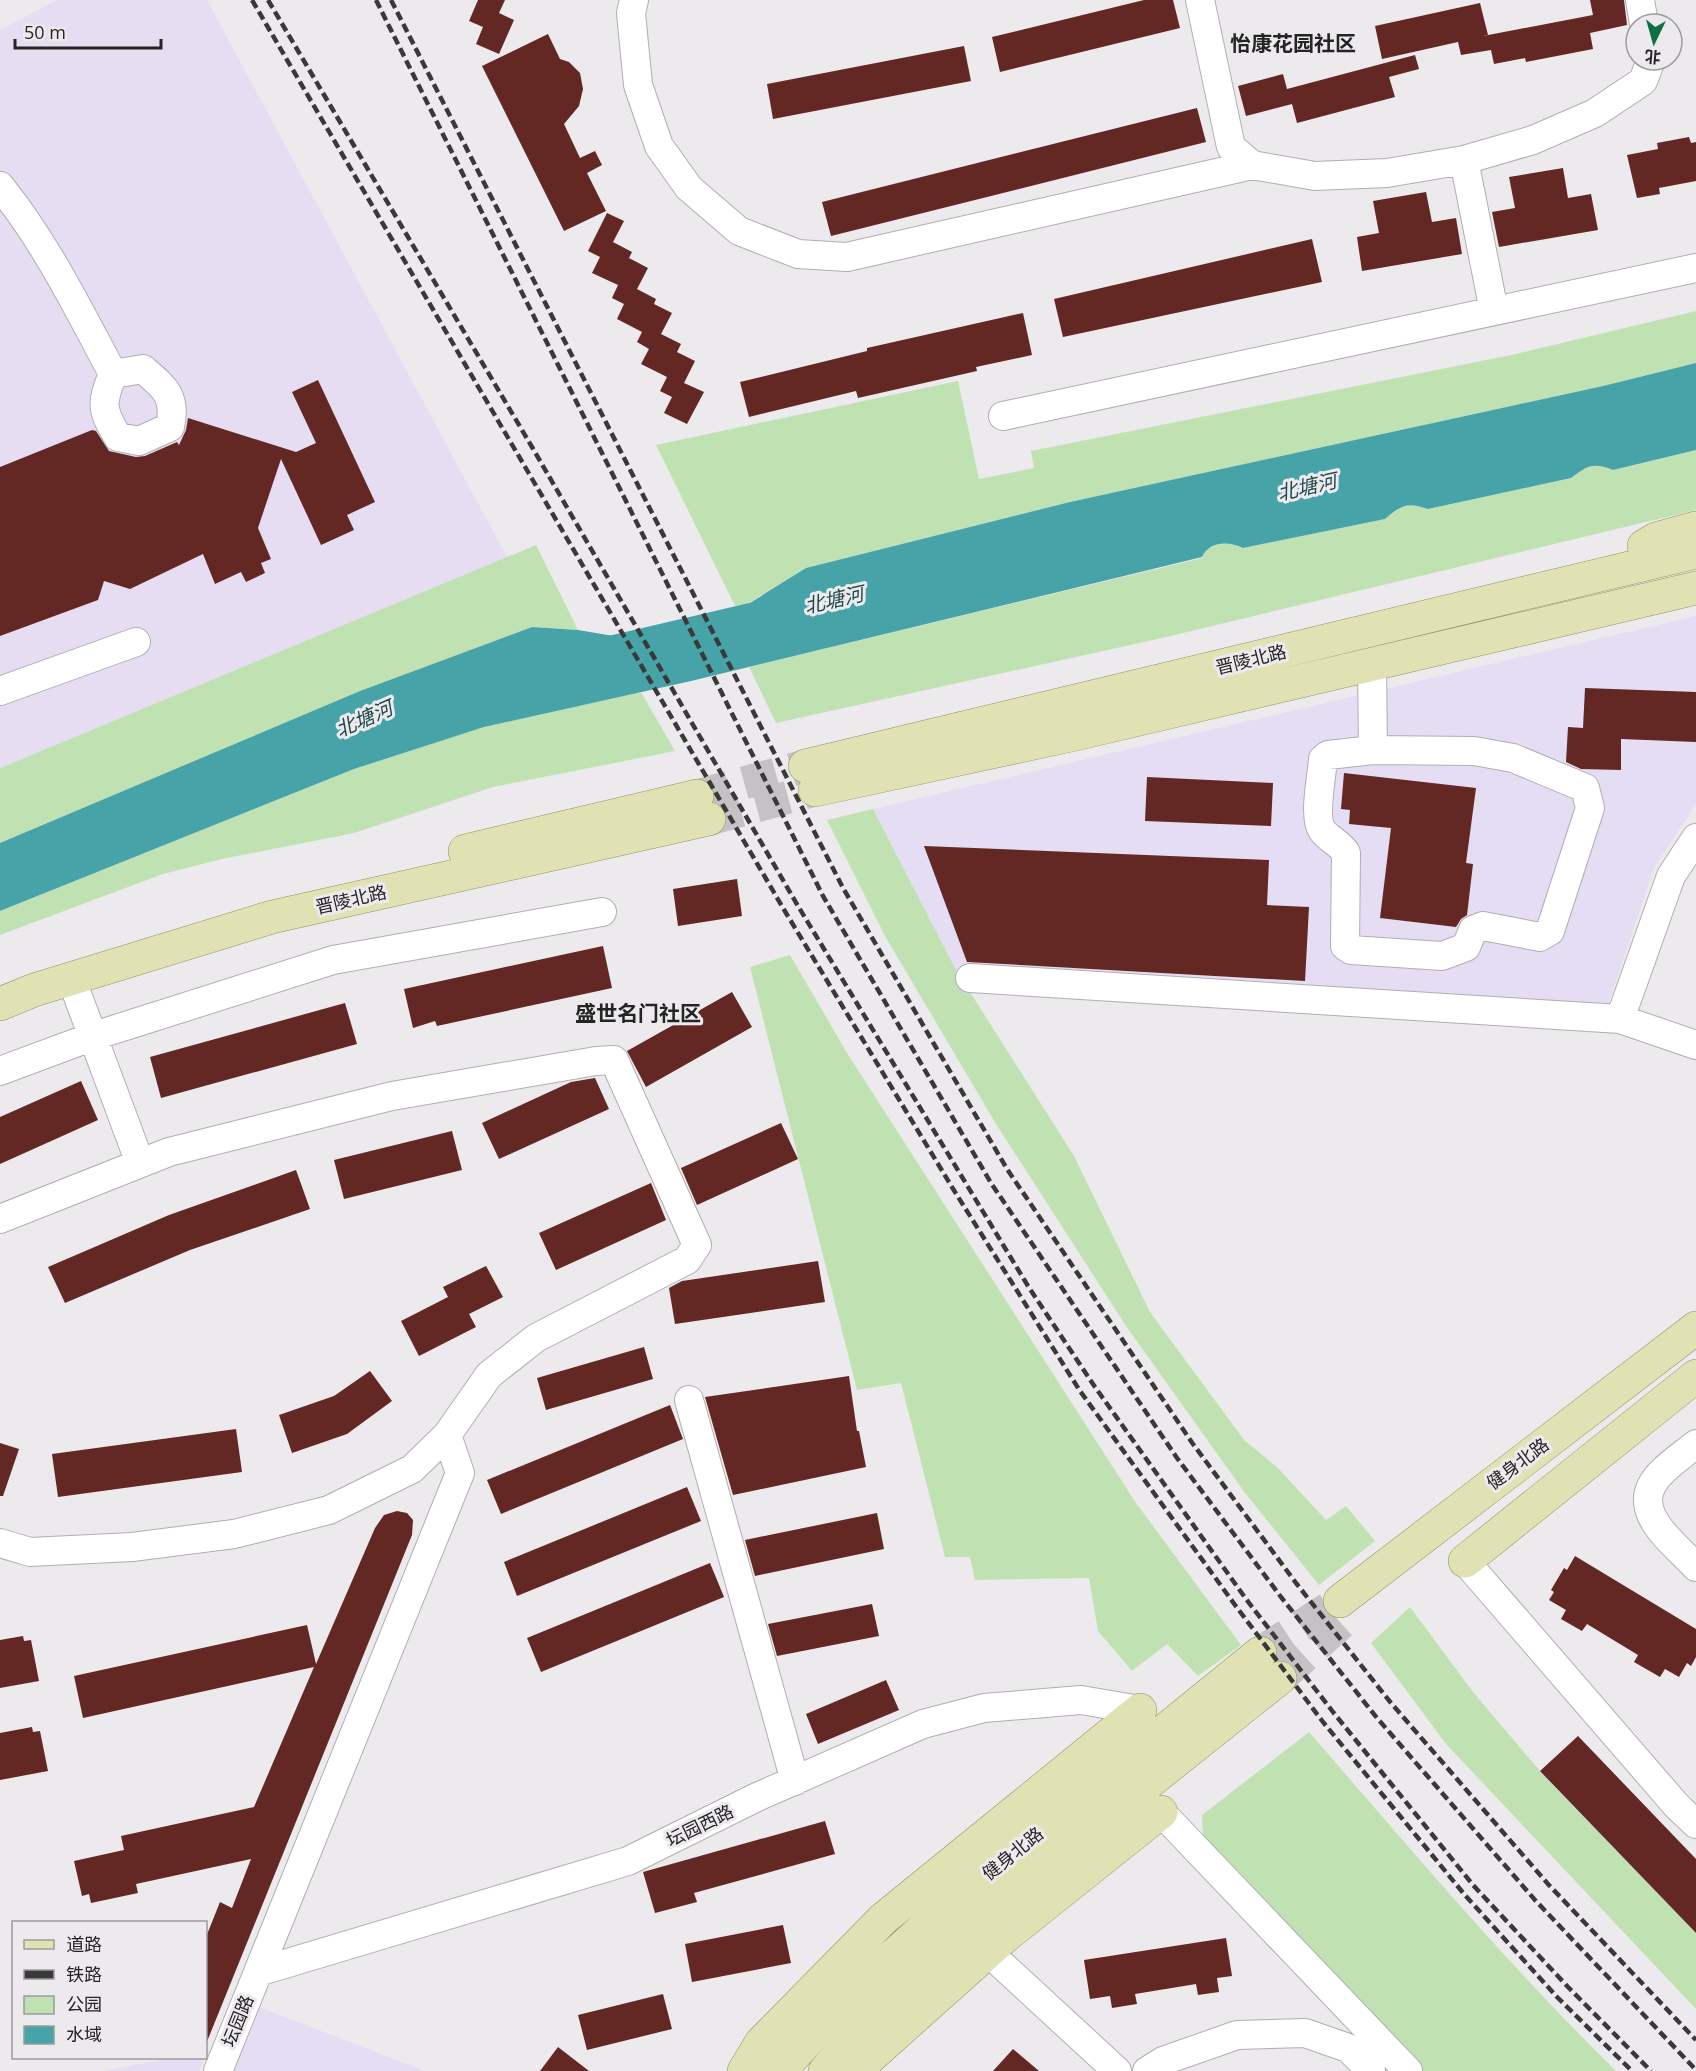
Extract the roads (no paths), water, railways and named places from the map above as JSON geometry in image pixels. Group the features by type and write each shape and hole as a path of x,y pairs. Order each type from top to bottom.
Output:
{"main road":[{"path":"1592,577 1656,539 1696,528"},
{"name":"晋陵北路","path":"1696,552 811,778 1080,733 1696,588"},
{"name":"晋陵北路","path":"0,979 22,970 266,898 703,808 272,917 71,978 0,1004"},
{"name":"健身北路","path":"1696,1328 1346,1607 1696,1354"},
{"path":"1465,1562 1696,1376"},
{"name":"健身北路","path":"780,2071 844,2000 953,1902 1260,1653"},
{"name":"健身北路","path":"825,2071 862,2028 966,1928 1280,1678"},
{"path":"744,2071 760,2043 883,1919 1140,1710"},
{"path":"859,2071 869,2058 987,1952 1161,1812"}],"street":[{"path":"634,0 631,13 638,85 659,146 689,188 739,231 798,254 847,257 1252,165 1315,176 1387,173 1464,160 1533,140 1595,113 1643,81 1647,72"},
{"path":"1200,0 1231,147 1252,165"},
{"path":"1464,160 1494,311"},
{"path":"0,186 21,212 74,301 113,374"},
{"path":"1003,416 1696,268"},
{"path":"0,691 136,642"},
{"path":"1372,664 1373,750"},
{"path":"1373,750 1474,751 1513,758 1585,788 1590,808 1550,931 1540,937 1483,926 1473,930 1466,947 1442,956 1351,950 1345,946 1346,853 1323,831 1318,820 1323,759 1328,755 1373,750"},
{"path":"1620,1019 1671,876 1696,838"},
{"path":"0,1071 94,1036 333,960 602,912"},
{"path":"71,978 140,1163"},
{"path":"970,978 1620,1019 1696,1045"},
{"path":"0,1219 169,1152 393,1096 584,1063 614,1060 698,1245 687,1260 536,1338 489,1375 447,1435 412,1469 329,1510 234,1534 132,1547 30,1552 0,1543"},
{"path":"689,1400 795,1781"},
{"name":"坛园路","path":"218,2071 460,1473 447,1435"},
{"path":"1696,1444 1662,1472 1649,1488 1647,1505 1651,1519 1696,1567"},
{"path":"1465,1562 1676,1805 1696,1824"},
{"name":"坛园西路","path":"258,1971 628,1861 757,1797 923,1724 984,1708 1081,1700 1140,1710"},
{"path":"1161,1812 1408,2071"},
{"path":"987,1952 1117,2071"},
{"path":"1147,2071 1163,2061 1237,2035 1305,2033 1348,2048 1371,2071"}],"water":[{"path":"1696,363 1696,450 1613,470 1590,466 1571,478 1428,509 1415,505 1404,506 1385,519 1243,548 1231,544 1215,545 1202,557 691,681 484,727 354,769 0,911 0,843 360,691 532,627 578,630 679,647 806,568 1070,502 1603,386"}],"waterway":[{"name":"北塘河","path":"610,653 751,620"}],"tunnel":[{"path":"697,796 805,766"},
{"path":"709,819 815,790"},
{"path":"1260,1653 1340,1601"},
{"path":"1280,1678 1352,1613"}],"railway":[{"path":"252,0 786,913 955,1192 1080,1391 1323,1722 1464,1894 1557,1997 1632,2071"},
{"path":"268,0 532,447 798,906 1028,1286 1095,1387 1246,1599 1333,1712 1473,1885 1568,1987 1651,2071"},
{"path":"376,0 823,896 991,1183 1177,1458 1281,1597 1377,1718 1535,1900 1696,2070"},
{"path":"391,0 843,888 1007,1169 1193,1444 1296,1583 1391,1703 1548,1884 1696,2040"}],"district":[{"name":"怡康花园社区","path":"1293,44"},
{"name":"盛世名门社区","path":"638,1014"}]}
